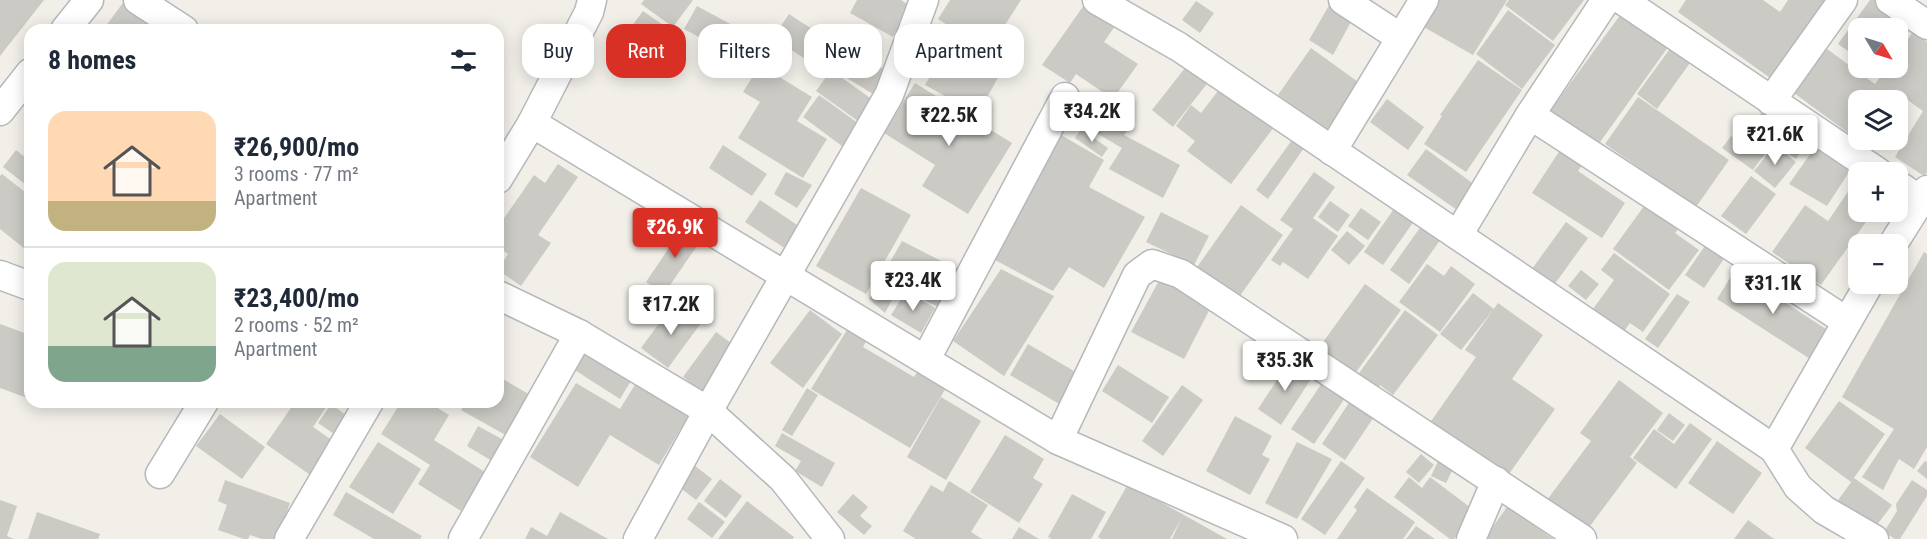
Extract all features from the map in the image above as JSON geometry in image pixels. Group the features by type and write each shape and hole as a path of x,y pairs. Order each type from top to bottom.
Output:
{"street":[{"path":"70,24 89,0"},
{"path":"138,0 175,24"},
{"path":"504,169 532,123 589,12 592,0"},
{"path":"638,539 708,411 889,95 924,0"},
{"path":"1097,0 1179,47 1774,449 1798,487 1824,510 1874,539"},
{"path":"1343,0 1401,38"},
{"path":"1332,151 1424,0"},
{"path":"1458,235 1530,115 1606,0"},
{"path":"1622,0 1863,162"},
{"path":"1771,101 1843,0"},
{"path":"1890,0 1927,25"},
{"path":"0,111 24,81"},
{"path":"926,359 1065,97"},
{"path":"1530,115 1846,321"},
{"path":"532,123 1058,440 1282,539"},
{"path":"1897,234 1915,192"},
{"path":"1058,440 1137,275 1152,264 1181,273 1582,539"},
{"path":"0,275 24,284"},
{"path":"1774,449 1863,294"},
{"path":"504,298 579,334 708,411 783,479 820,534"},
{"path":"463,539 579,334"},
{"path":"160,474 200,408"},
{"path":"290,539 366,408"},
{"path":"1471,539 1496,481"}],"building":[{"path":"0,0 44,0 24,24 0,56"},
{"path":"125,0 159,24 107,24"},
{"path":"644,0 693,0 675,24 669,24 641,4"},
{"path":"857,0 901,0 910,6 900,24 894,24 893,37 882,31 882,24 870,24 850,13"},
{"path":"950,0 1021,0 1006,24 946,24 938,19"},
{"path":"1437,0 1507,0 1473,55 1422,26"},
{"path":"1509,0 1584,0 1553,41 1505,5"},
{"path":"1686,0 1763,0 1780,12 1788,0 1831,0 1773,80 1678,12"},
{"path":"1870,0 1876,0 1894,14 1891,18 1857,18"},
{"path":"1196,1 1214,13 1200,33 1182,20"},
{"path":"1331,2 1353,18 1333,55 1309,40"},
{"path":"1084,5 1115,26 1104,42 1138,64 1113,99 1076,74 1070,83 1042,65"},
{"path":"697,6 730,24 698,24 698,37 686,30 686,25"},
{"path":"1508,10 1555,45 1522,89 1476,54"},
{"path":"643,11 662,24 633,24"},
{"path":"789,14 804,24 804,58 792,50 792,24 782,24"},
{"path":"1621,14 1668,47 1598,145 1550,111"},
{"path":"1848,30 1848,51 1838,44"},
{"path":"1913,32 1927,42 1927,172 1924,176 1908,166 1908,162 1903,162 1895,157 1899,150 1908,150 1908,136 1923,111 1908,100 1908,90 1848,90 1848,133 1794,93 1827,49 1848,64 1848,78 1867,78 1875,84 1880,78 1908,78 1908,39"},
{"path":"1672,46 1692,60 1657,109 1637,94"},
{"path":"1311,48 1361,84 1328,131 1278,95"},
{"path":"1478,60 1522,90 1466,172 1424,144 1442,116 1440,115"},
{"path":"1189,63 1210,80 1173,127 1152,110"},
{"path":"882,68 891,74 878,97 847,78 882,78"},
{"path":"752,78 781,78 812,97 797,121 827,139 803,178 738,138 760,102 743,92"},
{"path":"825,78 842,78 873,100 858,121 816,91"},
{"path":"929,78 998,78 978,114 925,85"},
{"path":"915,83 1012,143 968,214 922,186 935,165 884,133"},
{"path":"1221,87 1274,127 1231,184 1187,151 1195,141 1176,126 1191,105 1201,113"},
{"path":"819,95 862,126 846,149 803,117"},
{"path":"1082,96 1130,125 1124,135 1180,165 1163,198 1109,169 1122,148 1069,117"},
{"path":"1638,97 1729,160 1696,207 1605,144"},
{"path":"1387,99 1424,127 1408,150 1370,122"},
{"path":"1762,112 1783,127 1773,140 1752,125"},
{"path":"1788,123 1810,138 1796,159 1774,144"},
{"path":"1081,129 1108,148 1102,157 1075,138"},
{"path":"1754,129 1772,144 1753,170 1722,148 1731,136 1742,144"},
{"path":"1061,135 1104,160 1089,187 1145,217 1104,288 1069,267 1053,291 995,260"},
{"path":"1292,140 1304,148 1268,199 1256,190"},
{"path":"1818,143 1848,163 1848,174 1827,206 1789,184"},
{"path":"1564,144 1586,159 1578,171 1625,203 1602,238 1532,193"},
{"path":"723,145 767,174 752,196 709,168"},
{"path":"1775,145 1796,162 1775,188 1754,171"},
{"path":"1426,149 1475,185 1457,210 1407,175"},
{"path":"16,150 24,156 24,183 3,167"},
{"path":"558,164 578,177 538,235 551,243 521,286 504,274 504,260 508,254 504,251 504,218 534,175 545,183"},
{"path":"786,172 812,185 797,208 774,194"},
{"path":"1314,172 1335,187 1313,218 1338,236 1308,279 1283,262 1280,266 1271,260 1293,229 1280,220"},
{"path":"2,174 24,191 24,248 0,229 0,176"},
{"path":"1751,176 1776,194 1746,234 1721,216"},
{"path":"861,188 911,215 866,294 816,266"},
{"path":"1848,192 1848,222 1866,222 1857,234 1848,234 1848,247 1821,285 1772,252 1805,205 1828,221"},
{"path":"760,200 803,229 789,251 745,222"},
{"path":"1330,201 1350,215 1338,232 1318,217"},
{"path":"1647,202 1681,226 1675,233 1699,250 1669,290 1613,249"},
{"path":"1398,203 1417,217 1383,265 1364,252"},
{"path":"1241,205 1283,235 1237,300 1195,270"},
{"path":"1361,208 1381,222 1368,240 1348,226"},
{"path":"1161,212 1209,236 1194,265 1146,242"},
{"path":"1424,222 1443,236 1409,284 1390,270"},
{"path":"1566,222 1588,238 1554,285 1532,269"},
{"path":"685,224 703,237 664,294 646,282"},
{"path":"1347,231 1365,246 1349,265 1331,250"},
{"path":"1711,237 1730,250 1704,288 1685,275"},
{"path":"902,241 963,272 940,308 899,287 885,313 869,299"},
{"path":"1924,252 1927,254 1927,447 1914,469 1899,459 1883,490 1862,477 1894,429 1842,397 1900,294 1908,294 1908,280"},
{"path":"1614,253 1670,294 1643,332 1630,323 1624,331 1593,309 1614,280 1601,270"},
{"path":"1427,264 1444,276 1451,266 1475,284 1440,332 1399,302"},
{"path":"1001,269 1054,296 1004,376 953,341"},
{"path":"1581,270 1599,284 1586,300 1568,286"},
{"path":"1735,270 1829,331 1810,359 1717,299"},
{"path":"1161,277 1213,303 1184,359 1131,332"},
{"path":"1365,284 1401,310 1354,375 1318,349"},
{"path":"906,291 935,308 921,333 891,315"},
{"path":"1473,293 1494,309 1461,350 1440,334"},
{"path":"1677,294 1690,302 1658,348 1645,339"},
{"path":"674,303 701,323 668,368 641,348"},
{"path":"1498,303 1543,335 1512,379 1555,409 1504,481 1427,427 1476,357 1465,350"},
{"path":"810,310 842,334 803,388 770,363"},
{"path":"1405,310 1438,335 1393,395 1380,385 1373,394 1354,380"},
{"path":"0,324 24,333 24,397 0,388"},
{"path":"850,325 869,336 863,347 914,377 921,366 949,383 910,448 811,389"},
{"path":"716,332 742,351 709,397 683,377"},
{"path":"584,344 634,376 620,399 570,367"},
{"path":"1028,344 1079,374 1061,405 1010,375"},
{"path":"1290,360 1313,376 1281,425 1258,409"},
{"path":"1118,365 1169,397 1152,423 1102,391"},
{"path":"504,380 532,396 509,437 461,410 462,408 504,408"},
{"path":"1324,380 1347,395 1314,444 1291,429"},
{"path":"1619,380 1663,413 1630,457 1637,463 1584,534 1544,504 1591,441 1580,433"},
{"path":"576,383 620,409 636,383 689,415 659,465 610,435 578,487 530,457"},
{"path":"1182,385 1203,400 1163,456 1142,441"},
{"path":"807,388 818,395 792,436 782,430"},
{"path":"1354,395 1378,411 1345,460 1322,444"},
{"path":"941,397 981,421 946,480 907,457"},
{"path":"1839,401 1885,434 1851,482 1805,448"},
{"path":"291,408 326,408 313,427 339,445 316,479 266,444"},
{"path":"328,408 336,408 350,418 337,436 318,423"},
{"path":"397,408 438,408 449,415 434,440 485,472 461,511 418,484 430,465 381,434"},
{"path":"1669,413 1685,425 1673,441 1657,430"},
{"path":"220,414 265,447 242,479 196,446"},
{"path":"1235,416 1272,436 1262,455 1270,459 1250,495 1206,471"},
{"path":"1690,423 1712,439 1676,489 1633,458 1654,429 1674,444"},
{"path":"478,426 509,443 497,464 467,446"},
{"path":"782,433 835,463 822,487 795,471 801,461 775,446"},
{"path":"1005,435 1044,459 1033,478 1043,484 1019,523 970,492"},
{"path":"1717,441 1762,473 1733,514 1688,483"},
{"path":"378,442 421,469 393,514 349,487"},
{"path":"1297,442 1332,459 1297,519 1265,503"},
{"path":"1421,454 1434,465 1419,483 1406,472"},
{"path":"1440,457 1455,465 1446,483 1431,476"},
{"path":"1341,461 1365,478 1325,535 1301,519"},
{"path":"1925,461 1927,462 1927,479 1917,471"},
{"path":"690,462 712,479 696,500 674,483"},
{"path":"1409,477 1422,488 1430,477 1475,511 1454,539 1450,539 1394,497"},
{"path":"1854,478 1892,505 1873,530 1836,503"},
{"path":"720,479 742,496 726,518 704,501"},
{"path":"225,480 290,503 277,539 262,539 250,535 248,539 244,539 218,530 227,505 218,501"},
{"path":"1912,480 1927,490 1927,496 1900,539 1895,539 1884,532 1897,511 1896,504"},
{"path":"949,481 988,505 971,532 982,539 916,539 903,531 931,485 943,492"},
{"path":"1128,484 1227,539 1172,539 1181,519 1170,539 1101,539 1098,537"},
{"path":"1367,488 1415,522 1403,539 1337,539 1357,510 1354,507"},
{"path":"346,492 422,536 420,539 374,539 333,515"},
{"path":"853,494 868,507 860,516 872,526 864,535 837,512"},
{"path":"1072,494 1106,512 1091,539 1052,539 1048,537"},
{"path":"0,500 17,506 7,536 14,539 0,539"},
{"path":"747,501 794,537 793,539 718,539"},
{"path":"699,502 725,522 712,538 687,519"},
{"path":"1507,507 1553,539 1484,539"},
{"path":"37,512 100,534 98,539 28,539"},
{"path":"560,512 608,539 525,539 531,527 547,536"},
{"path":"1748,520 1774,539 1734,539"},
{"path":"1416,526 1435,539 1406,539"},
{"path":"1019,527 1039,539 1012,539"}]}
